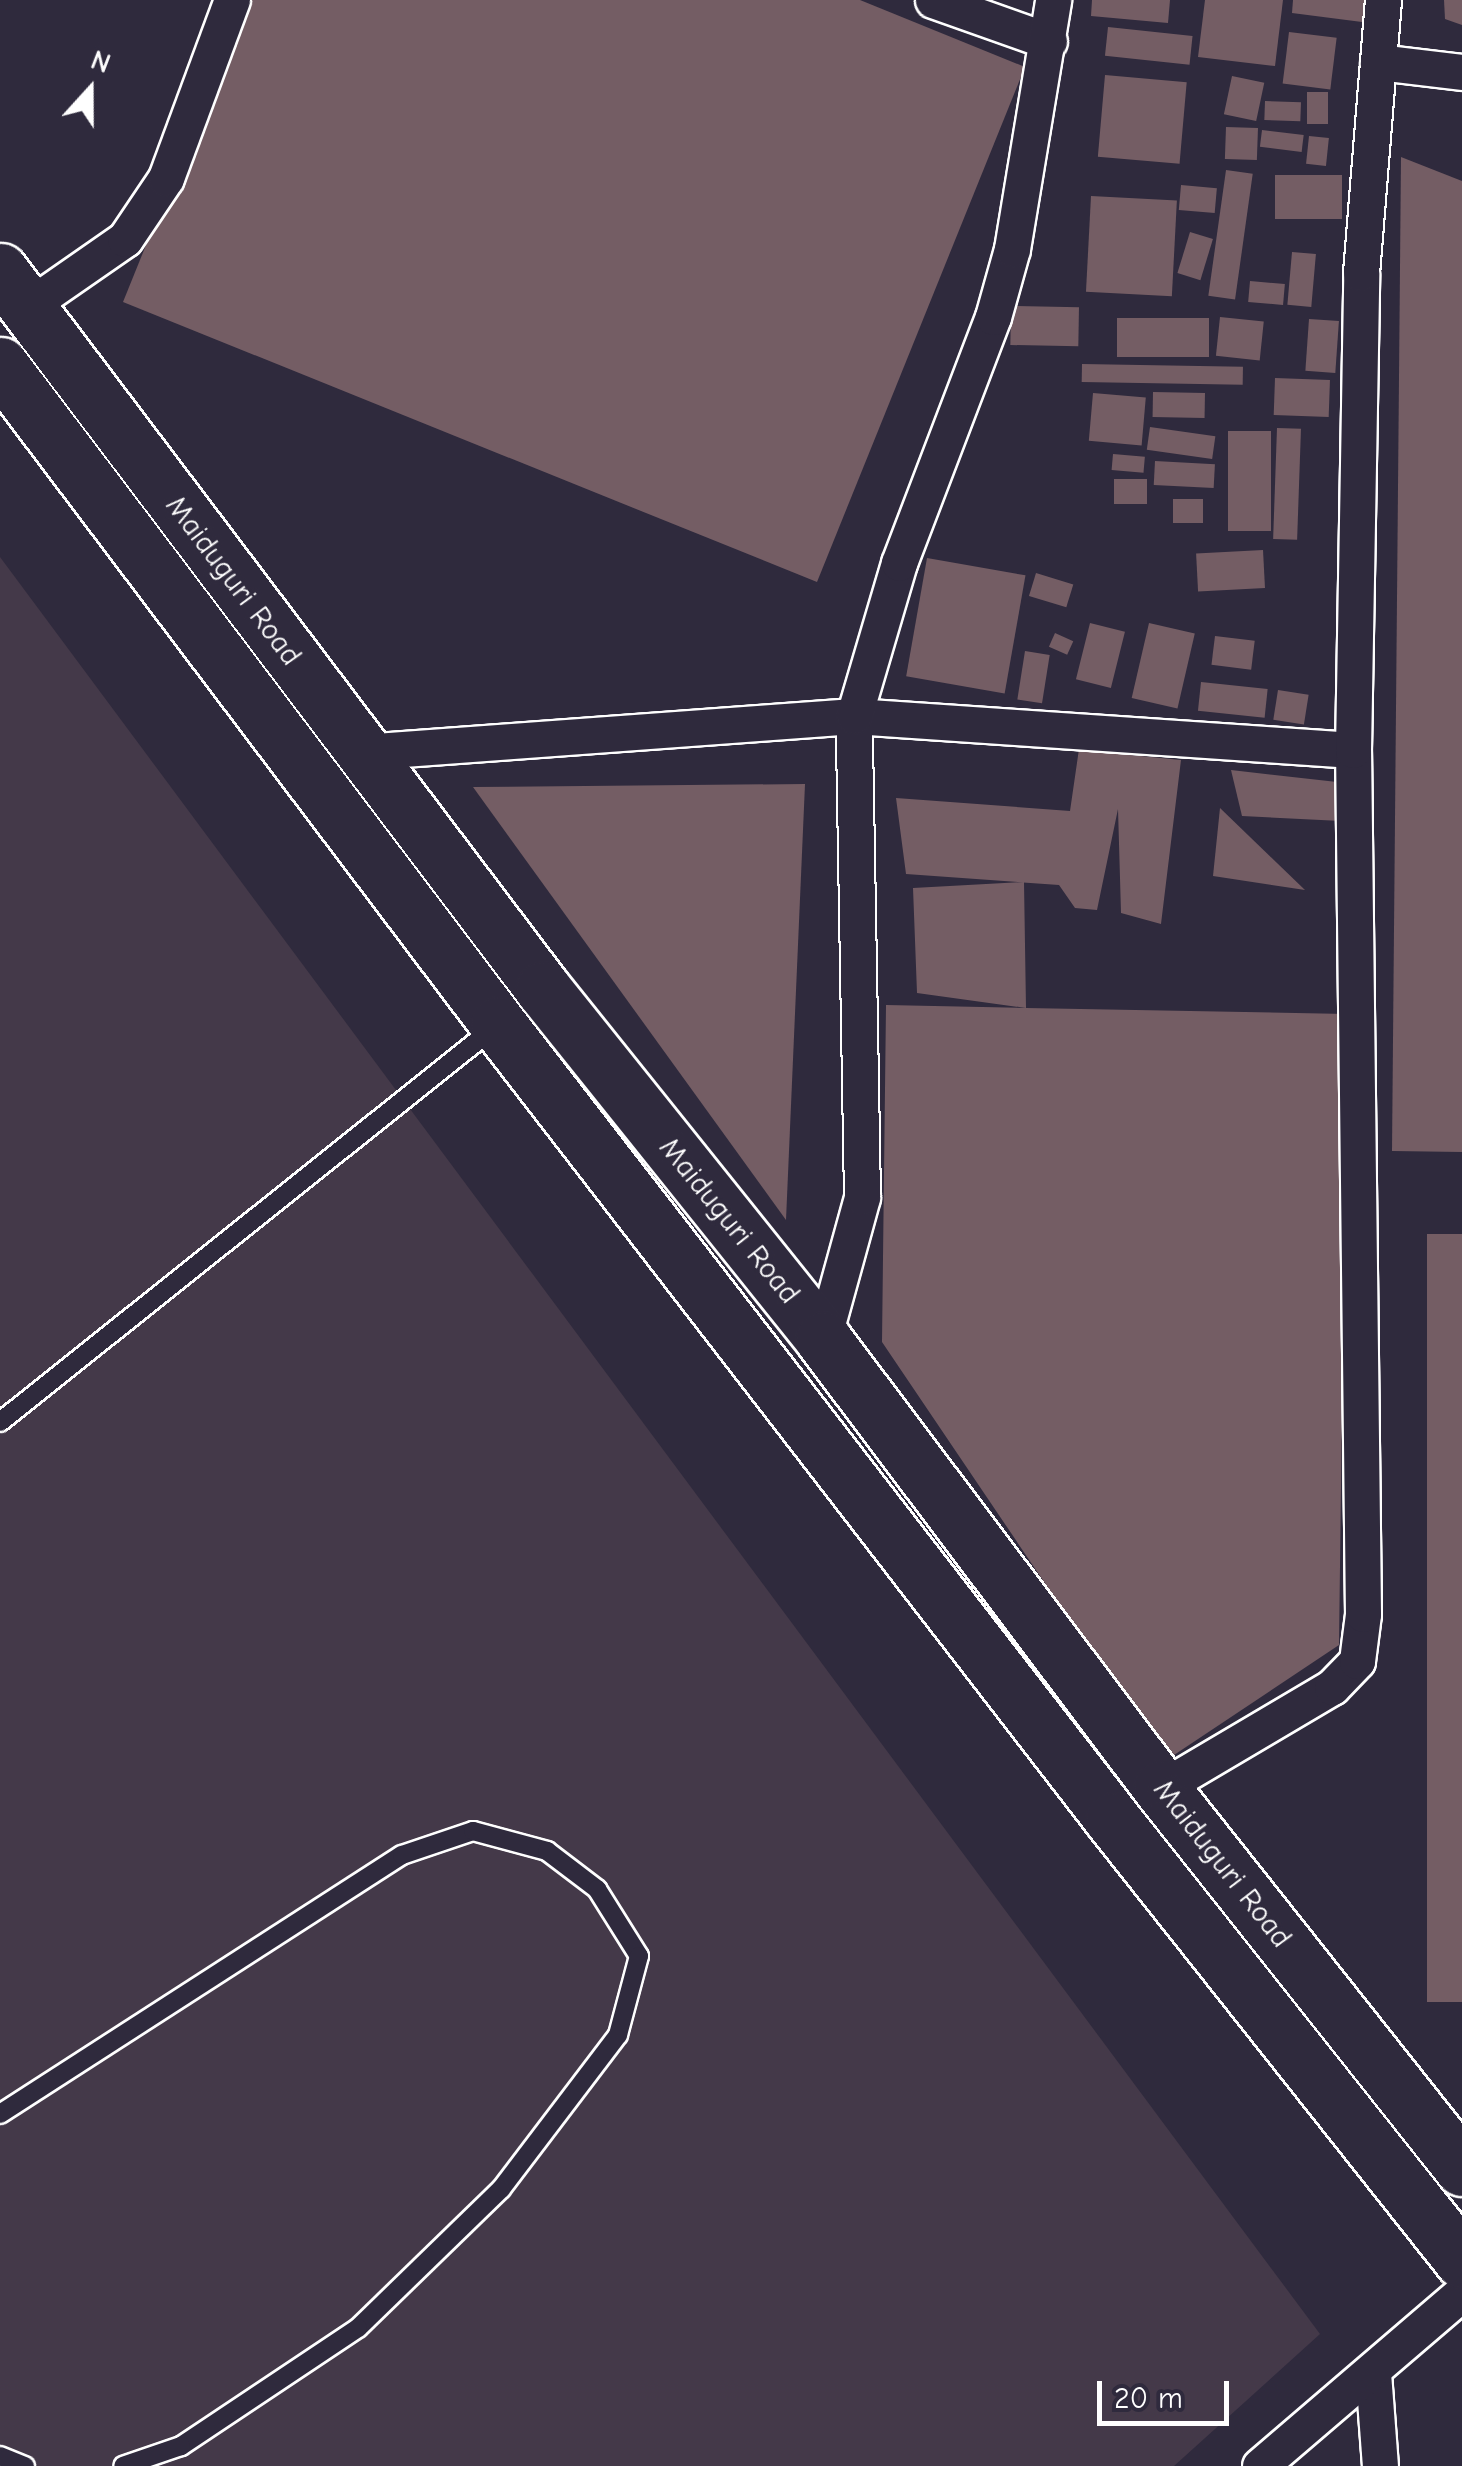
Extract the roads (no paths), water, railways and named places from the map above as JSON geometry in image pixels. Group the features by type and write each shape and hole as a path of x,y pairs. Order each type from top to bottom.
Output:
{"highway":[{"name":"Maiduguri Road","path":"14,289 362,752 520,1007 823,1339 1161,1788 1462,2168"},
{"name":"Maiduguri Road","path":"0,365 520,1007 1113,1820 1462,2260"}],"street":[{"path":"14,289 125,240 166,178 232,0"},
{"path":"934,0 1049,41"},
{"path":"823,1339 862,1197 854,716 899,563 993,317 1012,250 1049,41 1052,0"},
{"path":"1161,1788 1332,1688 1358,1661 1363,1614 1353,750 1362,273 1383,0"},
{"path":"1378,62 1462,72"},
{"path":"362,752 854,716 1353,750"},
{"path":"1260,2466 1462,2294"},
{"path":"1373,2372 1380,2466"}],"lane":[{"path":"0,1422 520,1007"},
{"path":"0,2114 402,1855 473,1832 548,1850 596,1889 639,1956 618,2036 501,2188 358,2328 181,2446 122,2466"},
{"path":"0,2456 25,2466"}]}
